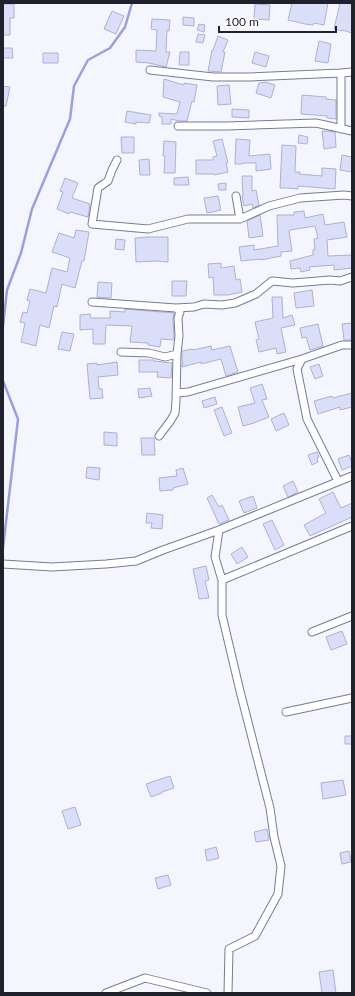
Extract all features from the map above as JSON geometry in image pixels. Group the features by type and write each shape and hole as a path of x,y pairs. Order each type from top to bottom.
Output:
{"street":[{"path":"150,70 213,77 250,77 352,72"},
{"path":"341,73 341,129"},
{"path":"178,126 316,123 352,131"},
{"path":"117,160 108,181 98,188 92,224 148,229 188,219 240,219 270,206 300,198 344,195 352,196"},
{"path":"236,196 240,219"},
{"path":"92,302 176,308 194,307 204,304 222,305 235,303 256,294 272,281 293,283 330,280 340,281 352,277"},
{"path":"159,436 172,420 175,413 179,336 178,318 180,312 176,308"},
{"path":"176,393 188,392 302,359 342,345 352,345"},
{"path":"121,352 149,353 165,357 177,354"},
{"path":"302,359 297,369 307,419 338,481"},
{"path":"3,564 52,567 136,561 219,530 352,476"},
{"path":"222,580 352,526"},
{"path":"219,530 215,557 222,580 222,615 270,808 274,837 281,866 278,894 255,936 229,949 228,993"},
{"path":"312,632 352,616"},
{"path":"286,712 352,698"},
{"path":"106,993 145,978 207,993"}],"building":[{"path":"292,3 328,3 324,25 314,23 313,25 305,24 288,20"},
{"path":"340,3 352,4 352,33 334,29"},
{"path":"3,4 14,4 14,18 10,18 10,35 3,35"},
{"path":"255,4 270,5 269,20 254,19"},
{"path":"112,11 124,16 116,34 104,29"},
{"path":"183,17 194,18 194,26 183,25"},
{"path":"152,19 170,20 169,31 167,30 166,52 170,52 166,67 136,62 136,50 156,51 157,30 151,29"},
{"path":"199,24 205,25 204,32 197,30"},
{"path":"198,34 205,35 203,43 196,42"},
{"path":"218,36 228,40 223,52 225,52 221,72 208,71 212,50"},
{"path":"319,41 331,44 328,63 315,61"},
{"path":"3,48 12,48 13,58 3,58"},
{"path":"180,52 189,52 189,65 179,65"},
{"path":"255,52 269,56 266,67 252,63"},
{"path":"43,53 58,53 58,63 43,63"},
{"path":"164,79 184,85 184,83 197,85 194,102 192,101 187,121 171,119 171,124 162,124 162,117 159,116 159,113 177,114 180,102 163,97"},
{"path":"266,82 275,85 271,98 256,93 259,83"},
{"path":"229,85 231,104 218,105 217,86"},
{"path":"3,86 10,87 6,106 3,106"},
{"path":"302,95 326,97 326,99 336,100 336,119 327,118 327,116 301,114"},
{"path":"232,109 249,110 249,118 232,117"},
{"path":"127,111 151,115 149,123 136,122 136,124 125,122"},
{"path":"322,131 335,132 336,147 324,149"},
{"path":"299,135 308,137 307,144 298,143"},
{"path":"121,137 134,137 134,153 122,153"},
{"path":"222,139 228,163 226,163 228,172 214,175 196,174 196,160 213,160 213,157 217,156 213,141"},
{"path":"236,139 250,140 249,156 270,154 271,169 256,171 256,163 235,164"},
{"path":"164,141 176,142 175,173 164,173"},
{"path":"282,145 296,146 295,172 300,172 299,174 322,176 322,168 336,169 335,189 298,186 298,189 280,188"},
{"path":"342,155 352,157 352,172 340,170"},
{"path":"149,159 150,175 140,175 139,160"},
{"path":"242,176 252,176 252,191 256,190 259,205 253,208 252,204 244,206 242,196"},
{"path":"188,177 189,185 174,185 174,178"},
{"path":"65,178 78,183 72,198 90,204 88,217 70,212 69,214 57,209 63,192 60,191"},
{"path":"226,183 226,190 219,190 218,184"},
{"path":"218,196 221,210 207,213 204,198"},
{"path":"304,211 305,218 323,214 325,225 344,222 347,237 327,240 328,256 352,255 352,268 334,270 334,265 309,267 310,270 301,272 300,268 291,269 290,261 313,255 313,250 315,250 314,239 318,238 315,226 289,231 292,251 281,252 281,256 261,260 241,261 239,247 254,245 254,250 278,246 277,215 294,215 294,212"},
{"path":"260,215 263,236 249,238 247,221"},
{"path":"76,230 89,232 84,261 82,261 75,288 62,284 57,307 54,306 49,328 40,325 36,346 21,342 25,323 20,322 23,312 27,313 30,301 27,300 30,289 46,293 52,268 67,272 70,258 52,252 59,233 74,238"},
{"path":"168,237 168,262 136,262 135,238"},
{"path":"116,239 125,240 124,250 115,249"},
{"path":"221,263 221,268 234,266 236,280 240,279 242,292 228,295 214,295 213,277 209,278 208,264"},
{"path":"172,281 187,281 186,296 172,296"},
{"path":"98,282 112,283 111,298 97,297"},
{"path":"312,290 314,306 296,308 294,293"},
{"path":"272,297 282,297 283,318 292,315 295,325 281,328 286,352 277,354 276,348 259,352 256,340 259,339 255,322 273,318"},
{"path":"125,309 174,313 174,340 161,339 160,347 148,345 148,343 130,342 132,326 106,325 105,344 93,344 93,329 80,330 80,315 90,314 91,318 110,318 110,311 125,312"},
{"path":"352,323 352,340 344,340 342,324"},
{"path":"318,324 323,346 310,350 306,337 302,338 300,328"},
{"path":"62,332 74,334 70,351 58,349"},
{"path":"211,346 212,350 230,346 238,372 226,376 221,359 182,367 182,351"},
{"path":"139,360 154,360 172,363 171,378 157,377 158,372 139,372"},
{"path":"117,362 118,375 98,377 99,389 102,389 103,398 90,399 87,364 97,363 97,365"},
{"path":"319,364 323,376 315,379 310,367"},
{"path":"262,384 267,399 262,400 269,417 243,426 238,407 255,403 250,388"},
{"path":"150,388 152,396 139,398 138,389"},
{"path":"352,393 352,407 340,410 340,407 318,414 314,401"},
{"path":"215,397 217,404 204,408 202,401"},
{"path":"222,407 232,433 224,436 214,410"},
{"path":"284,413 289,425 276,431 271,419"},
{"path":"104,432 117,433 117,446 104,445"},
{"path":"141,438 154,438 155,455 142,455"},
{"path":"317,452 319,457 317,458 318,462 312,465 308,455"},
{"path":"349,455 352,466 342,470 338,459"},
{"path":"87,467 100,468 99,480 86,478"},
{"path":"183,468 188,484 173,488 173,490 160,491 159,478 177,476 176,470"},
{"path":"293,481 298,492 288,497 283,486"},
{"path":"333,492 341,508 352,503 352,517 310,536 304,525 326,513 319,499"},
{"path":"212,495 219,507 222,505 229,520 219,524 207,498"},
{"path":"253,496 257,508 244,513 239,501"},
{"path":"147,513 163,515 162,529 151,528 152,523 146,523"},
{"path":"272,520 284,545 275,550 263,524"},
{"path":"242,547 248,557 237,564 231,554"},
{"path":"206,566 209,580 205,581 209,598 199,599 193,569"},
{"path":"342,631 347,644 331,650 326,637"},
{"path":"345,736 352,736 352,744 345,744"},
{"path":"170,776 174,788 151,797 146,784"},
{"path":"343,780 346,795 323,799 321,783"},
{"path":"75,807 81,825 68,829 62,811"},
{"path":"267,829 269,840 256,842 254,832"},
{"path":"216,847 219,858 207,861 205,850"},
{"path":"349,851 351,862 342,864 340,853"},
{"path":"168,875 171,885 158,889 155,878"},
{"path":"333,970 336,993 322,993 319,972"}],"waterway":[{"path":"3,326 7,290 21,253 32,209 70,119 74,86 88,60 110,48 125,27 132,3"},
{"path":"3,381 18,419 3,548"}]}
